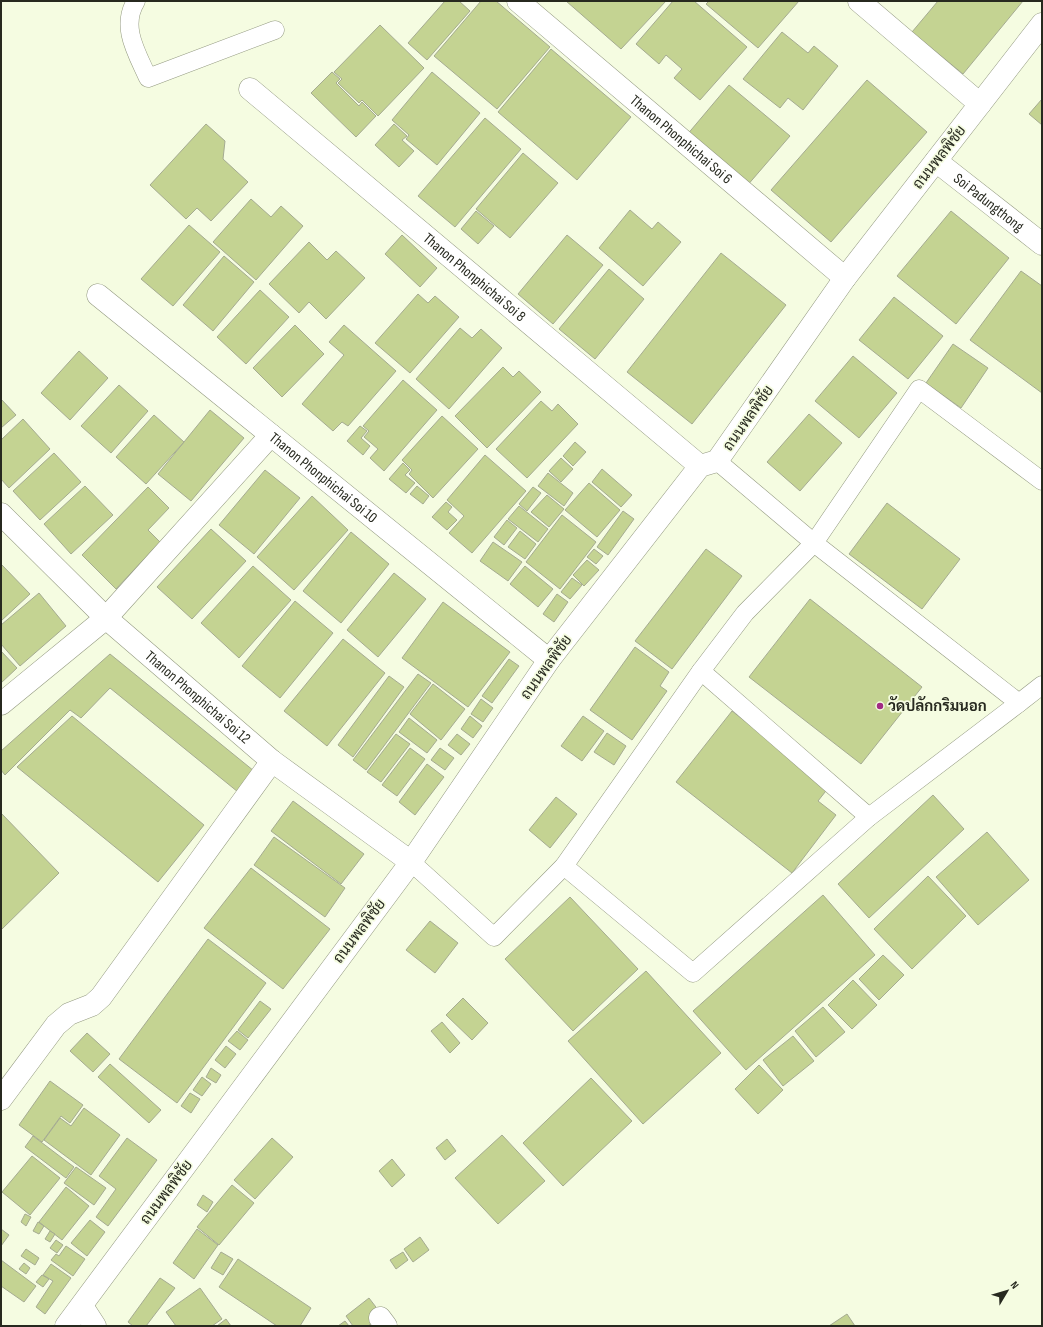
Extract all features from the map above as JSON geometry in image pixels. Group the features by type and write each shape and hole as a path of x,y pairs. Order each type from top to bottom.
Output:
{"street":[{"name":"Thanon Phonphichai Soi 6","path":"518,1 846,278"},
{"path":"859,1 980,104"},
{"name":"ถนนพลพิชัย","path":"66,1326 411,862 549,660 709,463 846,278 1042,24"},
{"name":"Thanon Phonphichai Soi 8","path":"250,89 709,463"},
{"name":"Soi Padungthong","path":"936,161 1042,244"},
{"name":"Thanon Phonphichai Soi 10","path":"98,295 549,660"},
{"path":"1,704 106,618 271,435"},
{"name":"Thanon Phonphichai Soi 12","path":"1,514 106,618 272,761 411,862"},
{"path":"1,1099 56,1025 69,1014 81,1011 92,1005 101,997 272,761"},
{"path":"82,1306 95,1326"}],"lane":[{"path":"136,1 129,17 131,38 148,78 275,30"},
{"path":"411,862 494,937 564,866 701,671 745,614 814,543 919,389 1042,481"},
{"path":"709,463 1019,703"},
{"path":"701,671 869,817"},
{"path":"564,866 693,973 869,817 1042,685"}],"building":[{"path":"445,1 459,1 470,11 427,60 408,43"},
{"path":"481,1 496,1 550,47 497,109 434,56"},
{"path":"566,1 666,1 621,49"},
{"path":"673,1 694,1 747,47 700,100 674,78 682,69 666,55 659,64 636,44"},
{"path":"709,1 799,1 758,48 706,4"},
{"path":"938,1 1023,1 963,74 912,32"},
{"path":"380,25 424,68 378,116 362,100 359,103 338,83 342,79 334,72"},
{"path":"782,32 808,53 814,46 838,66 803,110 788,98 780,108 743,79"},
{"path":"551,49 631,117 577,180 498,112"},
{"path":"332,72 340,79 336,83 359,106 362,102 376,116 356,137 311,93"},
{"path":"432,72 480,113 437,165 406,139 409,135 392,120"},
{"path":"867,80 927,132 831,242 771,190"},
{"path":"729,85 790,136 746,187 686,136"},
{"path":"1042,99 1042,125 1029,114"},
{"path":"485,118 521,149 455,227 418,196"},
{"path":"206,124 225,141 223,159 248,182 211,221 197,208 186,219 150,185"},
{"path":"394,124 407,136 402,140 414,151 399,167 375,145"},
{"path":"523,153 558,183 510,238 476,209"},
{"path":"251,199 271,217 281,206 303,226 256,280 213,242"},
{"path":"630,210 652,229 658,222 681,242 643,286 599,248"},
{"path":"476,211 494,226 478,244 461,229"},
{"path":"951,211 1009,258 956,324 897,276"},
{"path":"189,225 220,252 173,306 141,279"},
{"path":"402,235 437,268 420,287 385,254"},
{"path":"567,235 603,265 553,324 518,294"},
{"path":"309,242 327,260 336,251 365,278 326,319 309,302 299,313 269,284"},
{"path":"721,253 786,305 692,424 627,372"},
{"path":"224,256 254,282 213,331 183,305"},
{"path":"609,269 644,299 595,359 559,329"},
{"path":"1021,271 1042,286 1042,393 970,340"},
{"path":"260,290 289,317 246,364 217,337"},
{"path":"418,294 428,303 435,296 459,317 410,373 375,343"},
{"path":"894,297 943,336 908,379 859,340"},
{"path":"295,325 324,354 282,397 253,368"},
{"path":"344,325 396,371 348,426 342,422 333,431 302,404 344,355 329,342"},
{"path":"460,328 472,338 481,329 502,348 449,409 416,379"},
{"path":"953,344 988,368 961,408 926,383"},
{"path":"79,351 108,378 70,420 41,393"},
{"path":"853,356 897,393 859,438 815,401"},
{"path":"503,367 513,377 519,371 541,392 487,448 455,416"},
{"path":"403,380 437,410 384,471 370,458 378,449 364,437 369,431 363,426"},
{"path":"119,385 148,411 111,453 81,426"},
{"path":"1,399 16,415 1,428"},
{"path":"541,401 552,411 558,404 578,424 527,478 496,449"},
{"path":"210,410 244,438 191,501 158,474"},
{"path":"809,414 842,443 800,491 767,462"},
{"path":"154,415 184,442 146,484 116,457"},
{"path":"442,416 478,449 433,498 409,474 412,470 402,460"},
{"path":"23,419 50,449 9,488 1,479 1,440"},
{"path":"360,426 367,431 361,438 370,446 363,455 347,441"},
{"path":"575,442 586,452 573,466 563,456"},
{"path":"54,453 81,482 40,520 13,491"},
{"path":"485,455 526,491 472,553 449,533 464,516 447,500"},
{"path":"561,458 573,469 561,482 549,471"},
{"path":"403,463 410,470 405,475 415,483 406,493 389,479"},
{"path":"602,469 632,495 621,507 592,482"},
{"path":"265,470 300,498 254,554 219,525"},
{"path":"548,473 573,493 564,506 538,486"},
{"path":"589,483 620,510 597,537 565,510"},
{"path":"85,486 113,515 71,554 44,524"},
{"path":"417,486 429,496 423,504 410,494"},
{"path":"148,487 169,508 148,530 160,542 116,589 82,555"},
{"path":"533,487 541,493 527,511 519,504"},
{"path":"547,495 564,509 549,527 531,512"},
{"path":"312,496 348,530 294,590 257,557"},
{"path":"446,502 452,507 448,512 457,520 447,530 432,517"},
{"path":"887,503 960,559 922,609 849,554"},
{"path":"519,506 548,529 538,542 508,519"},
{"path":"623,511 634,519 608,555 597,547"},
{"path":"562,515 596,542 560,589 526,562"},
{"path":"507,520 517,528 504,545 494,537"},
{"path":"211,529 246,561 192,619 157,587"},
{"path":"520,531 536,544 525,559 508,547"},
{"path":"351,532 389,564 341,623 303,591"},
{"path":"493,542 522,562 508,581 480,561"},
{"path":"594,549 603,556 596,564 587,557"},
{"path":"706,549 742,576 672,669 635,641"},
{"path":"587,560 599,570 584,586 573,575"},
{"path":"2,565 30,594 1,621 1,566"},
{"path":"253,566 291,600 239,658 201,623"},
{"path":"525,566 553,589 538,607 510,584"},
{"path":"394,573 426,599 378,657 347,630"},
{"path":"572,578 582,585 570,599 561,592"},
{"path":"39,593 66,626 20,666 1,644 1,625"},
{"path":"557,594 568,602 554,622 543,614"},
{"path":"810,599 922,687 861,764 749,677"},
{"path":"295,601 333,633 280,698 242,666"},
{"path":"443,602 510,652 468,707 402,658"},
{"path":"343,639 385,673 327,746 284,711"},
{"path":"635,647 669,672 660,686 667,691 632,740 590,710"},
{"path":"1,651 17,668 1,683"},
{"path":"110,654 254,771 238,792 110,688 81,718 70,710 5,775 1,770 1,751"},
{"path":"509,659 519,666 492,703 482,696"},
{"path":"418,674 431,683 366,770 353,760"},
{"path":"389,676 404,687 353,757 338,745"},
{"path":"433,684 465,709 441,740 410,714"},
{"path":"481,699 493,708 483,722 471,714"},
{"path":"732,711 829,787 818,801 836,815 792,873 676,782"},
{"path":"72,716 204,825 158,882 17,767"},
{"path":"470,716 482,726 473,738 461,729"},
{"path":"583,716 604,731 582,761 561,746"},
{"path":"409,718 437,740 427,753 399,732"},
{"path":"607,733 626,746 614,765 594,752"},
{"path":"396,734 410,744 381,782 367,772"},
{"path":"457,734 470,744 461,755 448,745"},
{"path":"410,748 425,759 397,796 382,785"},
{"path":"440,748 454,758 445,770 431,760"},
{"path":"427,764 444,777 415,815 399,802"},
{"path":"933,795 964,829 869,918 838,884"},
{"path":"556,797 577,814 550,848 529,830"},
{"path":"293,801 364,854 341,884 271,831"},
{"path":"1,813 59,873 1,930"},
{"path":"987,832 1029,880 978,925 936,877"},
{"path":"274,837 345,888 325,917 254,865"},
{"path":"251,868 330,929 283,989 204,928"},
{"path":"928,876 966,916 912,969 874,929"},
{"path":"823,895 875,955 746,1070 693,1011"},
{"path":"570,897 638,969 573,1031 505,959"},
{"path":"430,921 458,943 435,973 406,950"},
{"path":"208,939 266,983 177,1103 119,1059"},
{"path":"883,955 904,975 879,1000 859,979"},
{"path":"646,971 721,1053 643,1124 568,1041"},
{"path":"853,980 877,1005 852,1029 828,1005"},
{"path":"463,998 488,1023 472,1040 446,1015"},
{"path":"260,1001 271,1009 248,1038 238,1030"},
{"path":"823,1007 845,1032 816,1057 795,1031"},
{"path":"442,1022 460,1043 450,1053 431,1031"},
{"path":"237,1031 248,1040 240,1050 228,1041"},
{"path":"87,1033 110,1054 93,1072 70,1051"},
{"path":"793,1036 814,1061 783,1086 763,1060"},
{"path":"226,1046 236,1054 225,1068 215,1060"},
{"path":"110,1064 161,1110 149,1123 98,1077"},
{"path":"759,1065 783,1090 758,1114 735,1089"},
{"path":"211,1068 221,1075 216,1083 206,1077"},
{"path":"202,1077 211,1084 202,1096 193,1090"},
{"path":"591,1078 632,1121 563,1186 523,1143"},
{"path":"50,1081 83,1105 70,1123 61,1116 42,1142 19,1125"},
{"path":"190,1093 200,1099 191,1113 181,1106"},
{"path":"84,1108 120,1135 91,1175 44,1140 60,1118 71,1126"},
{"path":"502,1135 545,1181 498,1224 455,1178"},
{"path":"33,1136 74,1167 66,1178 25,1147"},
{"path":"127,1138 157,1160 108,1226 96,1217 116,1189 99,1176"},
{"path":"272,1138 293,1157 255,1199 234,1180"},
{"path":"447,1139 456,1151 445,1160 436,1148"},
{"path":"32,1156 60,1178 30,1215 2,1192"},
{"path":"392,1159 405,1175 392,1187 379,1171"},
{"path":"76,1167 106,1188 94,1205 64,1183"},
{"path":"232,1185 254,1203 219,1245 197,1227"},
{"path":"66,1187 89,1206 62,1240 39,1222"},
{"path":"203,1195 213,1202 207,1212 197,1205"},
{"path":"25,1214 31,1217 26,1226 21,1222"},
{"path":"90,1220 105,1232 87,1256 71,1243"},
{"path":"38,1222 44,1226 39,1234 33,1231"},
{"path":"1,1229 9,1235 1,1246"},
{"path":"197,1229 218,1245 194,1279 173,1263"},
{"path":"50,1231 55,1234 50,1242 45,1239"},
{"path":"420,1237 429,1250 413,1262 404,1249"},
{"path":"56,1240 63,1245 57,1253 50,1248"},
{"path":"66,1246 85,1259 73,1276 51,1260 56,1254 59,1256"},
{"path":"26,1249 39,1258 35,1265 21,1256"},
{"path":"221,1252 233,1259 223,1275 211,1268"},
{"path":"403,1252 408,1260 396,1269 390,1260"},
{"path":"238,1259 311,1308 300,1326 277,1326 219,1287"},
{"path":"1,1260 36,1286 24,1302 1,1286"},
{"path":"24,1263 30,1268 26,1274 19,1269"},
{"path":"51,1264 71,1278 45,1314 36,1307 53,1281 43,1275"},
{"path":"42,1275 49,1279 43,1287 36,1282"},
{"path":"160,1278 175,1288 146,1326 133,1326 128,1322"},
{"path":"200,1288 222,1319 212,1326 176,1326 166,1312"},
{"path":"369,1298 382,1315 368,1326 353,1326 346,1316"},
{"path":"847,1314 855,1326 829,1326"},
{"path":"226,1319 231,1326 217,1326"},
{"path":"345,1321 349,1326 338,1326"}],"place":[{"name":"วัดปลักกริมนอก","path":"880,706"}]}
